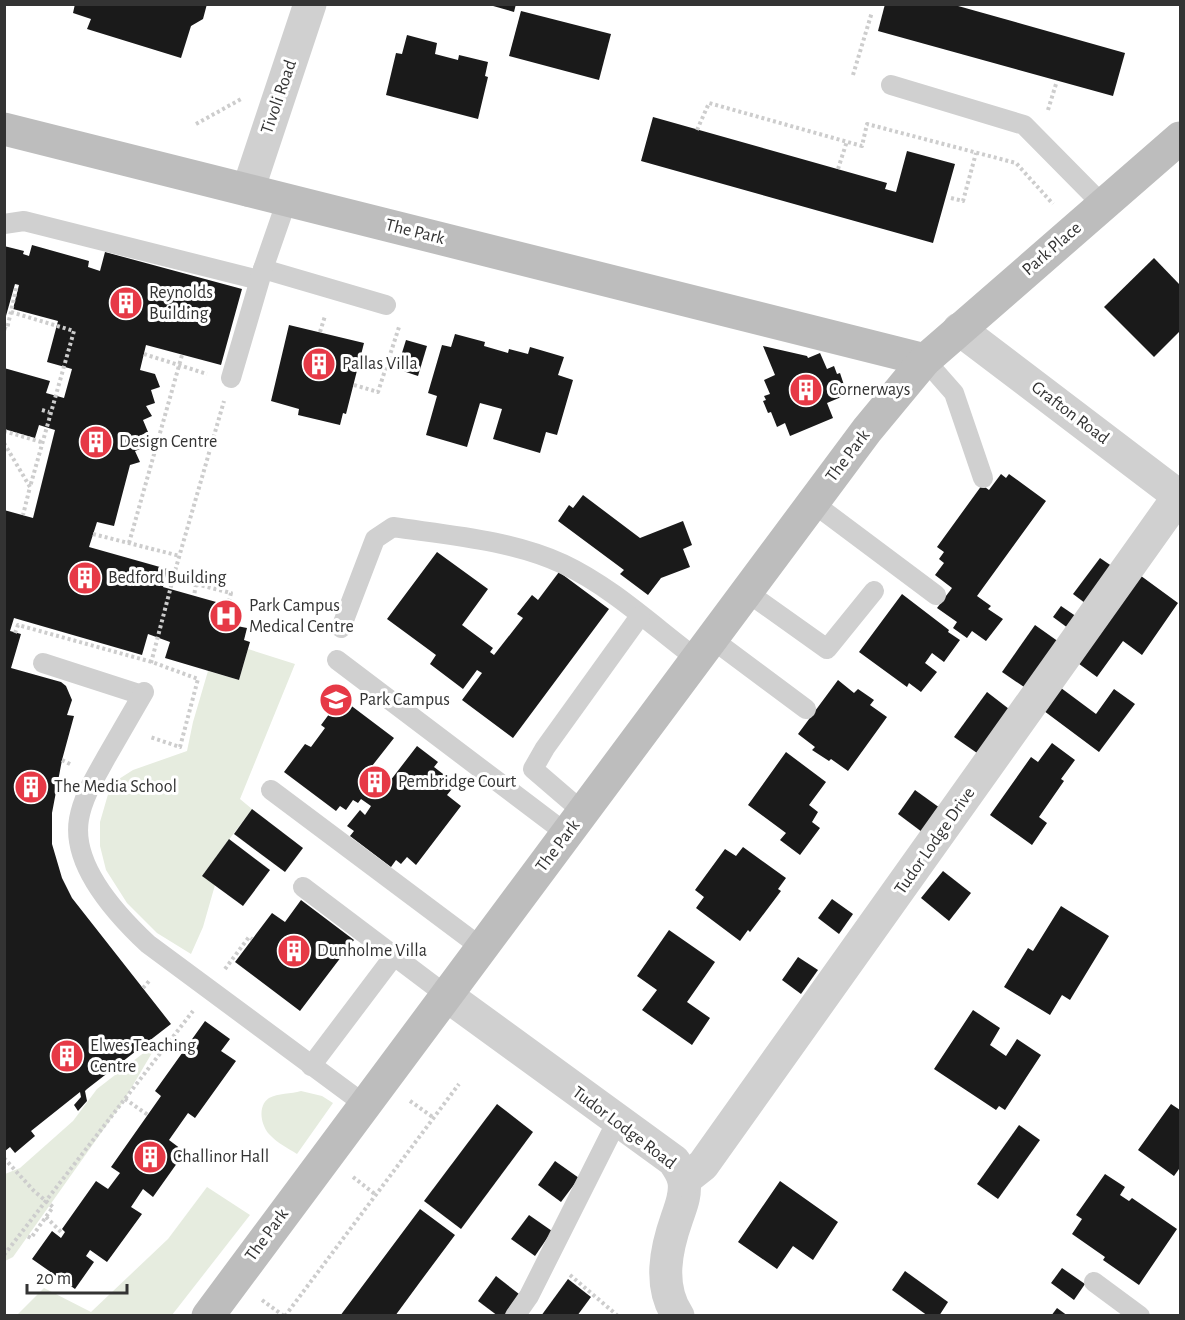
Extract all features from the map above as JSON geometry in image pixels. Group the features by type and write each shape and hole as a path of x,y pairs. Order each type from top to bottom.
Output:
{"street":[{"name":"Tivoli Road","path":"248,190 310,4"},
{"name":"The Park","path":"4,129 925,360 867,430 208,1316"},
{"name":"Park Place","path":"925,360 1180,138"},
{"name":"Grafton Road","path":"959,329 1180,496"},
{"name":"Tudor Lodge Drive","path":"684,1180 703,1165 1180,496"},
{"name":"Tudor Lodge Road","path":"446,995 674,1161 684,1180 683,1199 671,1236 666,1276 668,1297 678,1316"}],"lane":[{"path":"891,85 1023,125 1103,205"},
{"path":"231,379 261,274 287,200"},
{"path":"4,224 24,221 261,274 386,305"},
{"path":"925,360 954,393 983,477"},
{"path":"813,502 936,595"},
{"path":"341,628 375,539 393,527 457,537 519,549 562,564 607,591 640,616 705,649 806,709"},
{"path":"747,592 827,649 874,591"},
{"path":"575,823 533,769 545,748 640,616"},
{"path":"337,660 575,823"},
{"path":"43,663 143,694 86,794 79,821 81,850 97,885 124,921 148,944 364,1104"},
{"path":"271,790 482,948"},
{"path":"303,887 446,995"},
{"path":"311,1065 394,956"},
{"path":"514,1316 529,1296 617,1121"},
{"path":"1094,1282 1140,1316"}],"path":[{"path":"853,75 872,12"},
{"path":"697,130 709,103 862,146 867,124 1016,163 1075,229"},
{"path":"838,169 847,141"},
{"path":"951,198 963,201 976,153"},
{"path":"4,328 7,329 17,285"},
{"path":"354,385 378,392 404,310 386,305"},
{"path":"11,312 74,331 49,412 23,515"},
{"path":"320,332 324,319"},
{"path":"144,354 231,379 152,662"},
{"path":"129,543 182,355"},
{"path":"42,410 49,412"},
{"path":"4,431 41,442"},
{"path":"4,443 30,487"},
{"path":"93,534 180,556"},
{"path":"174,578 231,593 228,605"},
{"path":"194,596 196,584"},
{"path":"15,633 18,625 152,662 198,679 180,747 124,727"},
{"path":"4,1255 249,936 252,939"},
{"path":"285,1316 459,1084"},
{"path":"125,1099 148,1115"},
{"path":"4,1158 14,1171 53,1207 31,1238 27,1236"},
{"path":"46,1217 63,1234"},
{"path":"548,1257 618,1316"}],"shaded area":[{"path":"248,649 295,664 240,799 252,809 204,873 215,885 203,927 191,954 157,933 127,903 106,870 100,846 100,822 111,784 133,770 187,751 208,671 239,680"},
{"path":"159,1041 123,1102 13,1257 5,1261 5,1174 20,1168 73,1121 97,1089"},
{"path":"301,1091 322,1096 333,1103 297,1154 270,1135 263,1121 262,1111 269,1098"},
{"path":"207,1187 250,1215 172,1315 17,1315 44,1288 91,1312 168,1239"}],"building":[{"path":"75,4 207,4 203,19 191,26 181,58 87,29 91,19 73,13"},
{"path":"486,4 516,4 514,12"},
{"path":"885,4 951,4 1125,53 1113,96 878,31"},
{"path":"521,11 611,34 599,80 509,56"},
{"path":"407,35 437,43 435,54 458,60 459,55 488,62 485,76 488,77 478,119 386,95 396,53 402,54"},
{"path":"653,117 887,183 885,189 896,192 907,151 955,164 933,243 641,161"},
{"path":"32,245 89,261 88,267 100,271 105,252 242,289 221,365 146,345 140,370 155,374 160,387 151,390 155,403 146,406 152,416 143,420 148,432 139,436 143,448 135,451 140,462 130,465 114,526 97,522 89,547 167,569 163,587 241,609 237,626 247,628 244,640 250,642 239,680 165,658 170,642 148,634 142,655 14,618 10,631 21,634 11,668 61,682 66,686 72,700 67,715 74,716 62,760 52,813 52,844 62,878 72,898 171,1024 87,1089 85,1091 87,1101 78,1111 74,1105 81,1097 80,1092 31,1131 35,1136 15,1153 10,1147 4,1152 4,510 33,518 55,430 39,425 35,438 4,429 4,368 50,381 46,393 64,398 72,369 47,362 58,321 13,309 19,285 15,284 4,323 4,246 24,251 23,254 29,256"},
{"path":"1154,258 1180,285 1180,331 1154,357 1104,307"},
{"name":"Pallas Villa","path":"289,325 364,343 346,414 343,413 340,425 298,415 299,409 271,401"},
{"path":"455,334 485,342 484,346 508,353 509,349 528,354 530,347 564,357 558,375 573,380 557,435 546,432 540,453 493,439 502,409 480,403 467,447 426,435 437,396 428,393 442,345 451,347"},
{"path":"406,340 427,346 418,376 397,369"},
{"name":"Cornerways","path":"763,346 808,358 820,353 827,369 834,366 837,374 840,373 846,395 827,403 833,418 790,436 785,423 777,427 771,412 768,413 763,401 766,400 764,396 770,394 764,380 775,375"},
{"path":"1001,474 1006,478 1009,474 1046,501 977,596 991,606 988,609 1003,619 986,641 972,631 967,638 953,628 957,622 937,608 952,588 935,575 944,563 939,559 944,552 937,547 982,485 989,490"},
{"path":"583,495 640,538 683,521 692,545 683,549 690,567 661,578 648,595 620,574 624,570 558,521 569,505 573,508"},
{"path":"437,552 488,589 462,625 493,648 490,652 494,655 523,618 517,614 532,595 538,600 559,572 609,609 513,738 462,700 482,673 477,670 463,689 430,664 436,655 387,619"},
{"path":"1100,558 1116,569 1089,606 1073,594"},
{"path":"1137,573 1178,603 1142,655 1123,641 1097,677 1071,658"},
{"path":"902,594 960,640 944,662 932,653 925,663 937,672 921,692 909,683 907,687 859,652"},
{"path":"1061,606 1080,619 1072,631 1053,617"},
{"path":"1035,625 1059,642 1027,689 1002,672"},
{"path":"838,680 854,693 858,689 874,700 870,705 887,717 848,771 812,750 815,747 798,734"},
{"path":"1053,682 1096,714 1114,689 1135,704 1099,752 1036,705"},
{"path":"987,692 1009,709 977,753 954,737"},
{"name":"Pembridge Court","path":"341,698 394,738 372,766 390,781 417,746 438,762 434,767 456,784 447,795 461,806 416,865 407,857 401,864 396,860 391,867 350,836 354,831 347,826 360,810 365,815 371,806 361,799 358,803 353,800 346,810 340,806 336,811 284,772 305,744 311,747 325,728 321,725"},
{"path":"1052,743 1075,760 1061,779 1064,781 1039,817 1047,823 1032,845 990,815 1031,757 1038,762"},
{"path":"786,752 826,782 809,805 818,812 812,822 820,828 800,855 780,840 786,833 748,805"},
{"path":"915,790 940,808 922,832 898,814"},
{"path":"252,809 303,848 285,872 234,834"},
{"path":"229,839 270,870 243,906 202,876"},
{"path":"743,847 786,878 778,889 781,891 750,932 748,930 740,941 696,908 704,897 695,890 725,849 736,856"},
{"path":"943,871 971,893 949,921 921,898"},
{"path":"832,899 853,914 839,934 818,918"},
{"name":"Dunholme Villa","path":"301,900 354,940 300,1011 235,962 272,913 285,922"},
{"path":"1061,906 1109,936 1070,1000 1062,995 1050,1015 1004,987 1028,948 1033,951"},
{"path":"669,930 715,962 687,1002 710,1018 692,1045 642,1010 657,990 637,976"},
{"path":"798,957 818,970 801,994 782,980"},
{"path":"973,1010 1000,1028 990,1045 1006,1056 1017,1039 1041,1055 1005,1110 999,1106 996,1110 934,1069"},
{"name":"Challinor Hall","path":"205,1021 230,1039 221,1051 236,1061 195,1118 188,1113 169,1140 185,1152 153,1197 143,1189 131,1207 142,1214 107,1262 90,1250 86,1256 94,1262 75,1289 32,1259 52,1231 61,1238 65,1232 62,1229 96,1181 108,1189 120,1173 111,1167 161,1096 155,1091"},
{"path":"497,1104 533,1132 461,1229 424,1201"},
{"path":"1171,1104 1180,1110 1180,1170 1174,1176 1138,1150"},
{"path":"1019,1125 1040,1140 998,1199 977,1184"},
{"path":"555,1161 579,1178 561,1202 538,1185"},
{"path":"1105,1174 1125,1187 1120,1195 1129,1201 1132,1198 1177,1229 1139,1285 1103,1260 1105,1257 1072,1234 1082,1219 1076,1215"},
{"path":"780,1181 838,1222 813,1260 793,1246 777,1269 738,1242"},
{"path":"420,1209 455,1235 395,1316 340,1316"},
{"path":"529,1215 552,1231 535,1256 511,1239"},
{"path":"1062,1268 1085,1284 1074,1300 1051,1283"},
{"path":"905,1271 948,1302 939,1316 928,1316 892,1290"},
{"path":"496,1276 519,1294 504,1316 498,1316 478,1301"},
{"path":"568,1279 591,1297 577,1316 541,1316"},
{"path":"1057,1308 1068,1316 1051,1316"}],"place":[{"name":"Reynolds Building","path":"126,303"},
{"name":"Pallas Villa","path":"319,364"},
{"name":"Cornerways","path":"806,390"},
{"name":"Design Centre","path":"96,442"},
{"name":"Bedford Building","path":"85,578"},
{"name":"Park Campus Medical Centre","path":"226,616"},
{"name":"Park Campus","path":"336,700"},
{"name":"Pembridge Court","path":"375,782"},
{"name":"The Media School","path":"31,787"},
{"name":"Dunholme Villa","path":"294,951"},
{"name":"Elwes Teaching Centre","path":"67,1056"},
{"name":"Challinor Hall","path":"150,1157"}]}
